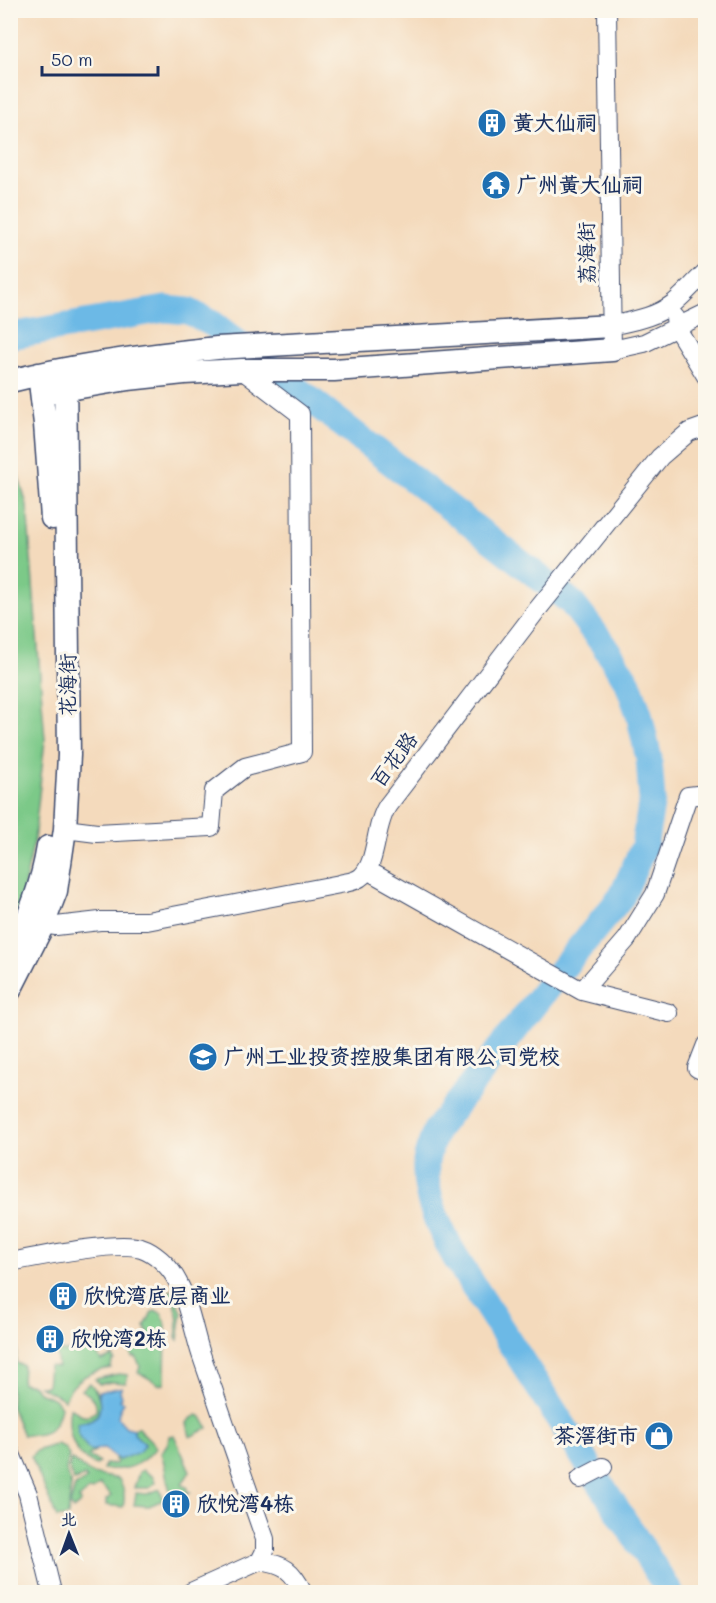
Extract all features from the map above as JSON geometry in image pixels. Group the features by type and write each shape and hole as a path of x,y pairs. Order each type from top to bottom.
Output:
{"street":[{"name":"荔海街","path":"607,10 612,350"},
{"path":"10,381 40,384 157,354 217,348 611,326 649,316 674,303 705,272"},
{"path":"674,303 705,316"},
{"path":"674,303 676,327 705,376"},
{"path":"66,379 242,370 334,370 612,350 644,343 705,316"},
{"path":"65,829 97,833 211,827 214,791 245,767 302,752 300,414 242,370"},
{"name":"花海街","path":"10,956 35,924 56,891 65,829 69,756 66,379"},
{"name":"花海街","path":"10,990 35,924 45,869 56,733 51,508 40,384"},
{"name":"百花路","path":"367,870 382,813 548,596 660,457 689,432 705,426"},
{"path":"577,988 627,939 655,894 688,796 705,794"},
{"path":"35,924 56,926 100,921 147,921 355,881 367,870 577,988 669,1013"},
{"path":"705,1045 697,1068 705,1072"},
{"path":"10,1262 49,1254 123,1246 141,1248 159,1258 175,1276 265,1539 266,1551 260,1561"},
{"path":"10,1452 28,1494 51,1593"},
{"path":"580,1479 603,1467"},
{"path":"191,1593 260,1561 287,1568 297,1580 303,1593"}],"green space":[{"path":"10,448 27,505 45,740 34,841 19,910 11,926"},
{"path":"172,1290 182,1312 178,1340 176,1337 178,1318 173,1299 163,1295"},
{"path":"152,1312 162,1313 166,1325 165,1383 160,1385 138,1372 140,1367 136,1357 132,1357 128,1349 151,1341 145,1326"},
{"path":"10,1338 17,1347 16,1363 23,1365 22,1383 34,1385 37,1391 54,1399 61,1407 53,1426 38,1435 23,1435 11,1406"},
{"path":"98,1344 100,1350 96,1351 101,1361 113,1356 111,1368 95,1371 77,1382 64,1400 39,1386 47,1386 49,1366 58,1367 56,1351 77,1352"},
{"path":"118,1374 128,1375 126,1383 99,1384 95,1379"},
{"path":"90,1383 97,1394 100,1405 97,1415 86,1422 90,1451 95,1451 88,1456 99,1462 97,1465 77,1450 69,1425 70,1408 86,1415 96,1411 95,1401 81,1390"},
{"path":"197,1415 202,1417 208,1428 190,1437 187,1423"},
{"path":"138,1427 156,1448 133,1466 103,1469 105,1464 116,1464 115,1457 119,1460 139,1451 145,1444 134,1434 134,1429"},
{"path":"174,1435 190,1471 182,1485 190,1492 174,1499 169,1488 161,1453 168,1443 169,1436"},
{"path":"57,1444 64,1447 69,1455 66,1470 71,1484 68,1516 57,1518 31,1456 36,1451"},
{"path":"71,1459 92,1474 119,1479 124,1492 123,1507 106,1505 106,1500 111,1496 100,1484 79,1499 81,1502 73,1510 70,1505 75,1486 87,1479 85,1476 74,1481 69,1468"},
{"path":"143,1470 153,1477 155,1483 148,1488 134,1488 139,1472"},
{"path":"160,1489 163,1500 149,1506 134,1505 136,1493 147,1494"}],"water":[{"path":"122,1387 120,1400 124,1402 118,1418 126,1427 134,1429 134,1434 145,1444 139,1452 119,1460 104,1448 90,1451 79,1437 77,1423 91,1420 98,1414 100,1405 98,1392"}],"waterway":[{"path":"10,336 165,309 188,311 213,324 571,602 604,645 628,683 639,714 649,759 652,800 644,846 622,896 436,1130 426,1162 426,1175 434,1212 455,1257 670,1592"}],"place":[{"name":"黄大仙祠","path":"492,123"},
{"name":"广州黄大仙祠","path":"496,185"},
{"name":"广州工业投资控股集团有限公司党校","path":"203,1057"},
{"name":"欣悦湾底层商业","path":"63,1296"},
{"name":"欣悦湾2栋","path":"50,1339"},
{"name":"茶滘街市","path":"659,1436"},
{"name":"欣悦湾4栋","path":"176,1504"}]}
